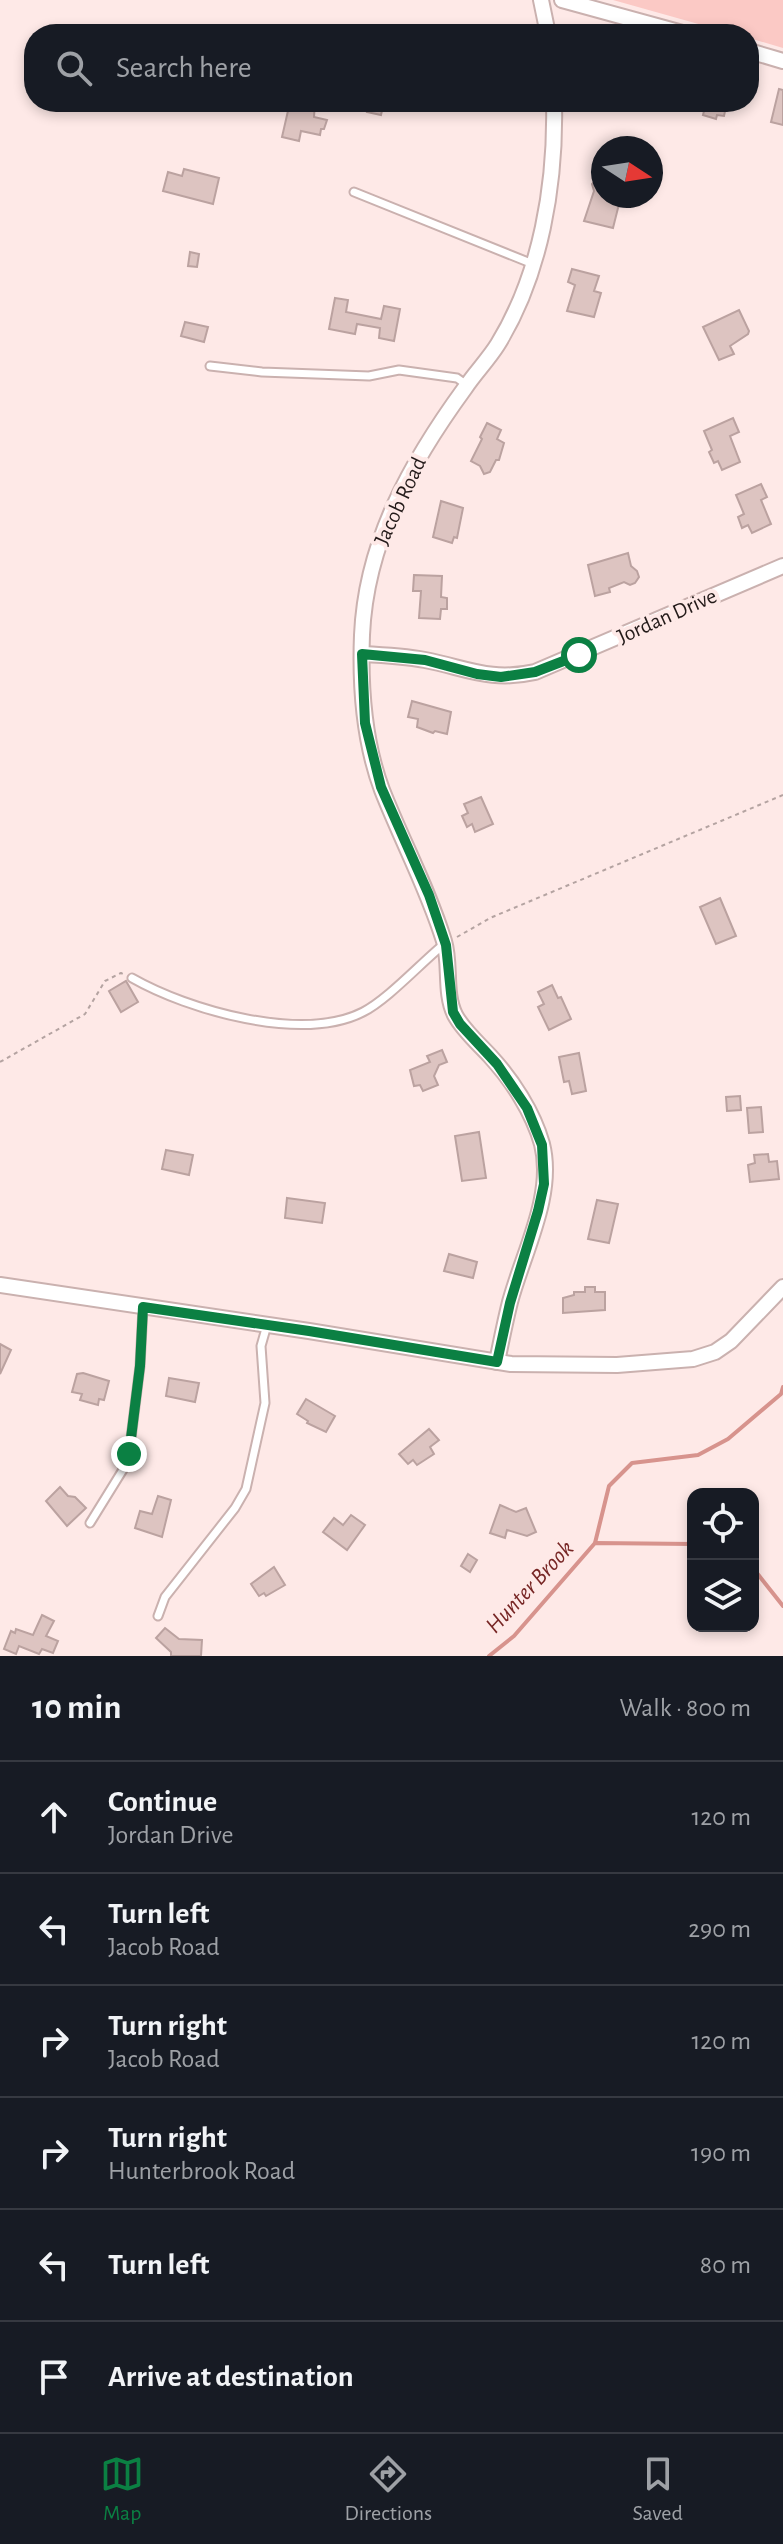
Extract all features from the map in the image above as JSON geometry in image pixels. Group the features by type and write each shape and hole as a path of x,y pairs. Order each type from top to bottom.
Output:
{"street":[{"path":"541,0 546,24"},
{"path":"562,0 650,24"},
{"path":"759,54 783,61"},
{"name":"Jacob Road","path":"497,1362 510,1303 544,1184 542,1145 527,1108 497,1064 460,1024 453,1012 445,943 429,895 381,787 365,723 362,654 371,569 379,539 402,486 467,385 497,345 533,264 545,218 554,112"},
{"name":"Jordan Drive","path":"362,654 425,660 491,676 535,672 783,566"},
{"path":"0,1285 497,1362 617,1365 693,1359 715,1352 731,1341 783,1287"}],"lane":[{"path":"354,192 533,264"},
{"path":"210,366 262,372 369,376 399,370 457,378 467,385"},
{"path":"132,978 157,992 247,1019 283,1026 317,1024 345,1020 364,1011 445,943"},
{"path":"90,1523 124,1468 129,1454 140,1366 143,1307"},
{"path":"158,1616 165,1597 235,1508 246,1489 265,1403 261,1346 267,1324"}],"path":[{"path":"445,943 490,918 783,795"},
{"path":"0,1062 85,1014 105,981 121,973 132,978"}],"shaded area":[{"path":"613,0 783,0 783,48 759,41 759,24 698,24"}],"building":[{"path":"779,89 783,90 783,125 771,122"},
{"path":"288,112 314,112 314,117 327,120 320,135 301,131 299,141 282,137"},
{"path":"704,112 725,112 724,116 717,115 716,119 703,115"},
{"path":"184,169 219,178 213,204 163,191 168,172 182,176"},
{"path":"591,200 591,208 618,208 613,228 584,221"},
{"path":"190,252 199,254 197,267 188,266"},
{"path":"572,269 599,276 594,291 601,293 594,317 567,311 575,285 568,282"},
{"path":"335,298 348,300 346,312 381,319 384,306 400,309 394,341 379,338 380,328 357,324 355,334 329,329"},
{"path":"739,310 748,334 730,346 734,354 719,360 703,327"},
{"path":"185,322 208,327 204,342 181,336"},
{"path":"733,418 739,432 730,436 740,462 722,470 718,461 714,463 704,431"},
{"path":"487,423 501,430 497,439 504,443 499,460 490,472 484,474 480,466 471,461"},
{"path":"761,484 767,497 761,500 771,524 752,533 748,525 742,528 738,517 744,514 736,495"},
{"path":"441,501 463,508 457,538 454,537 452,543 433,537"},
{"path":"628,553 631,566 639,577 635,583 630,585 624,582 609,588 610,592 595,596 588,565"},
{"path":"414,575 442,576 441,597 447,598 447,609 441,609 440,619 419,618 421,591 413,591"},
{"path":"412,701 451,712 447,734 417,727 418,719 408,717"},
{"path":"481,797 493,824 475,832 472,824 467,827 462,816 468,813 464,804"},
{"path":"720,898 736,936 716,944 700,907"},
{"path":"126,981 138,1002 121,1012 109,991"},
{"path":"552,985 571,1019 549,1030 538,1007 544,1004 538,992"},
{"path":"442,1050 447,1062 439,1065 434,1076 438,1085 423,1091 420,1085 414,1086 410,1070 430,1062 427,1056"},
{"path":"579,1053 586,1091 572,1094 569,1081 564,1082 559,1057"},
{"path":"740,1096 741,1110 727,1111 726,1097"},
{"path":"761,1107 763,1132 749,1133 747,1108"},
{"path":"479,1132 486,1178 462,1181 455,1136"},
{"path":"166,1150 193,1155 189,1175 162,1169"},
{"path":"768,1154 769,1162 777,1161 779,1179 750,1182 748,1165 755,1163 754,1155"},
{"path":"287,1198 325,1203 322,1223 285,1218"},
{"path":"597,1200 618,1204 609,1243 588,1239"},
{"path":"449,1254 477,1262 473,1278 444,1271"},
{"path":"585,1287 595,1287 595,1292 605,1292 605,1310 563,1313 563,1298 574,1295 574,1292 585,1292"},
{"path":"0,1344 11,1350 0,1374"},
{"path":"77,1374 109,1381 104,1400 99,1399 98,1405 80,1400 82,1394 72,1392"},
{"path":"169,1378 199,1383 195,1402 166,1396"},
{"path":"306,1399 335,1416 326,1432 297,1414"},
{"path":"429,1429 439,1440 430,1447 434,1454 417,1465 413,1460 408,1464 399,1454"},
{"path":"60,1487 86,1508 67,1526 46,1501"},
{"path":"158,1496 171,1500 162,1537 135,1528 140,1511 152,1514"},
{"path":"500,1505 516,1512 526,1508 536,1532 527,1536 507,1530 505,1538 490,1533"},
{"path":"351,1515 365,1525 347,1550 323,1532 334,1518 343,1525"},
{"path":"468,1554 477,1560 470,1572 461,1566"},
{"path":"274,1567 285,1585 266,1596 264,1593 259,1596 251,1584"},
{"path":"42,1615 54,1621 46,1636 58,1641 53,1653 42,1649 39,1654 19,1646 16,1654 4,1649 11,1631 15,1633 16,1629 33,1635"},
{"path":"165,1628 179,1639 202,1640 201,1656 171,1656 171,1652 156,1638"}],"waterway":[{"path":"595,1543 609,1486 632,1463 698,1455 728,1439 781,1394 783,1387"},
{"name":"Hunter Brook","path":"489,1656 514,1636 595,1543 687,1544"},
{"name":"Hunter Brook","path":"759,1576 783,1606"}],"route":[{"path":"129,1454 140,1366 143,1307 497,1362 510,1303 544,1184 542,1145 527,1108 497,1064 460,1024 453,1012 446,945 429,895 381,787 365,723 362,654 425,660 501,677 535,672 579,655"}]}
